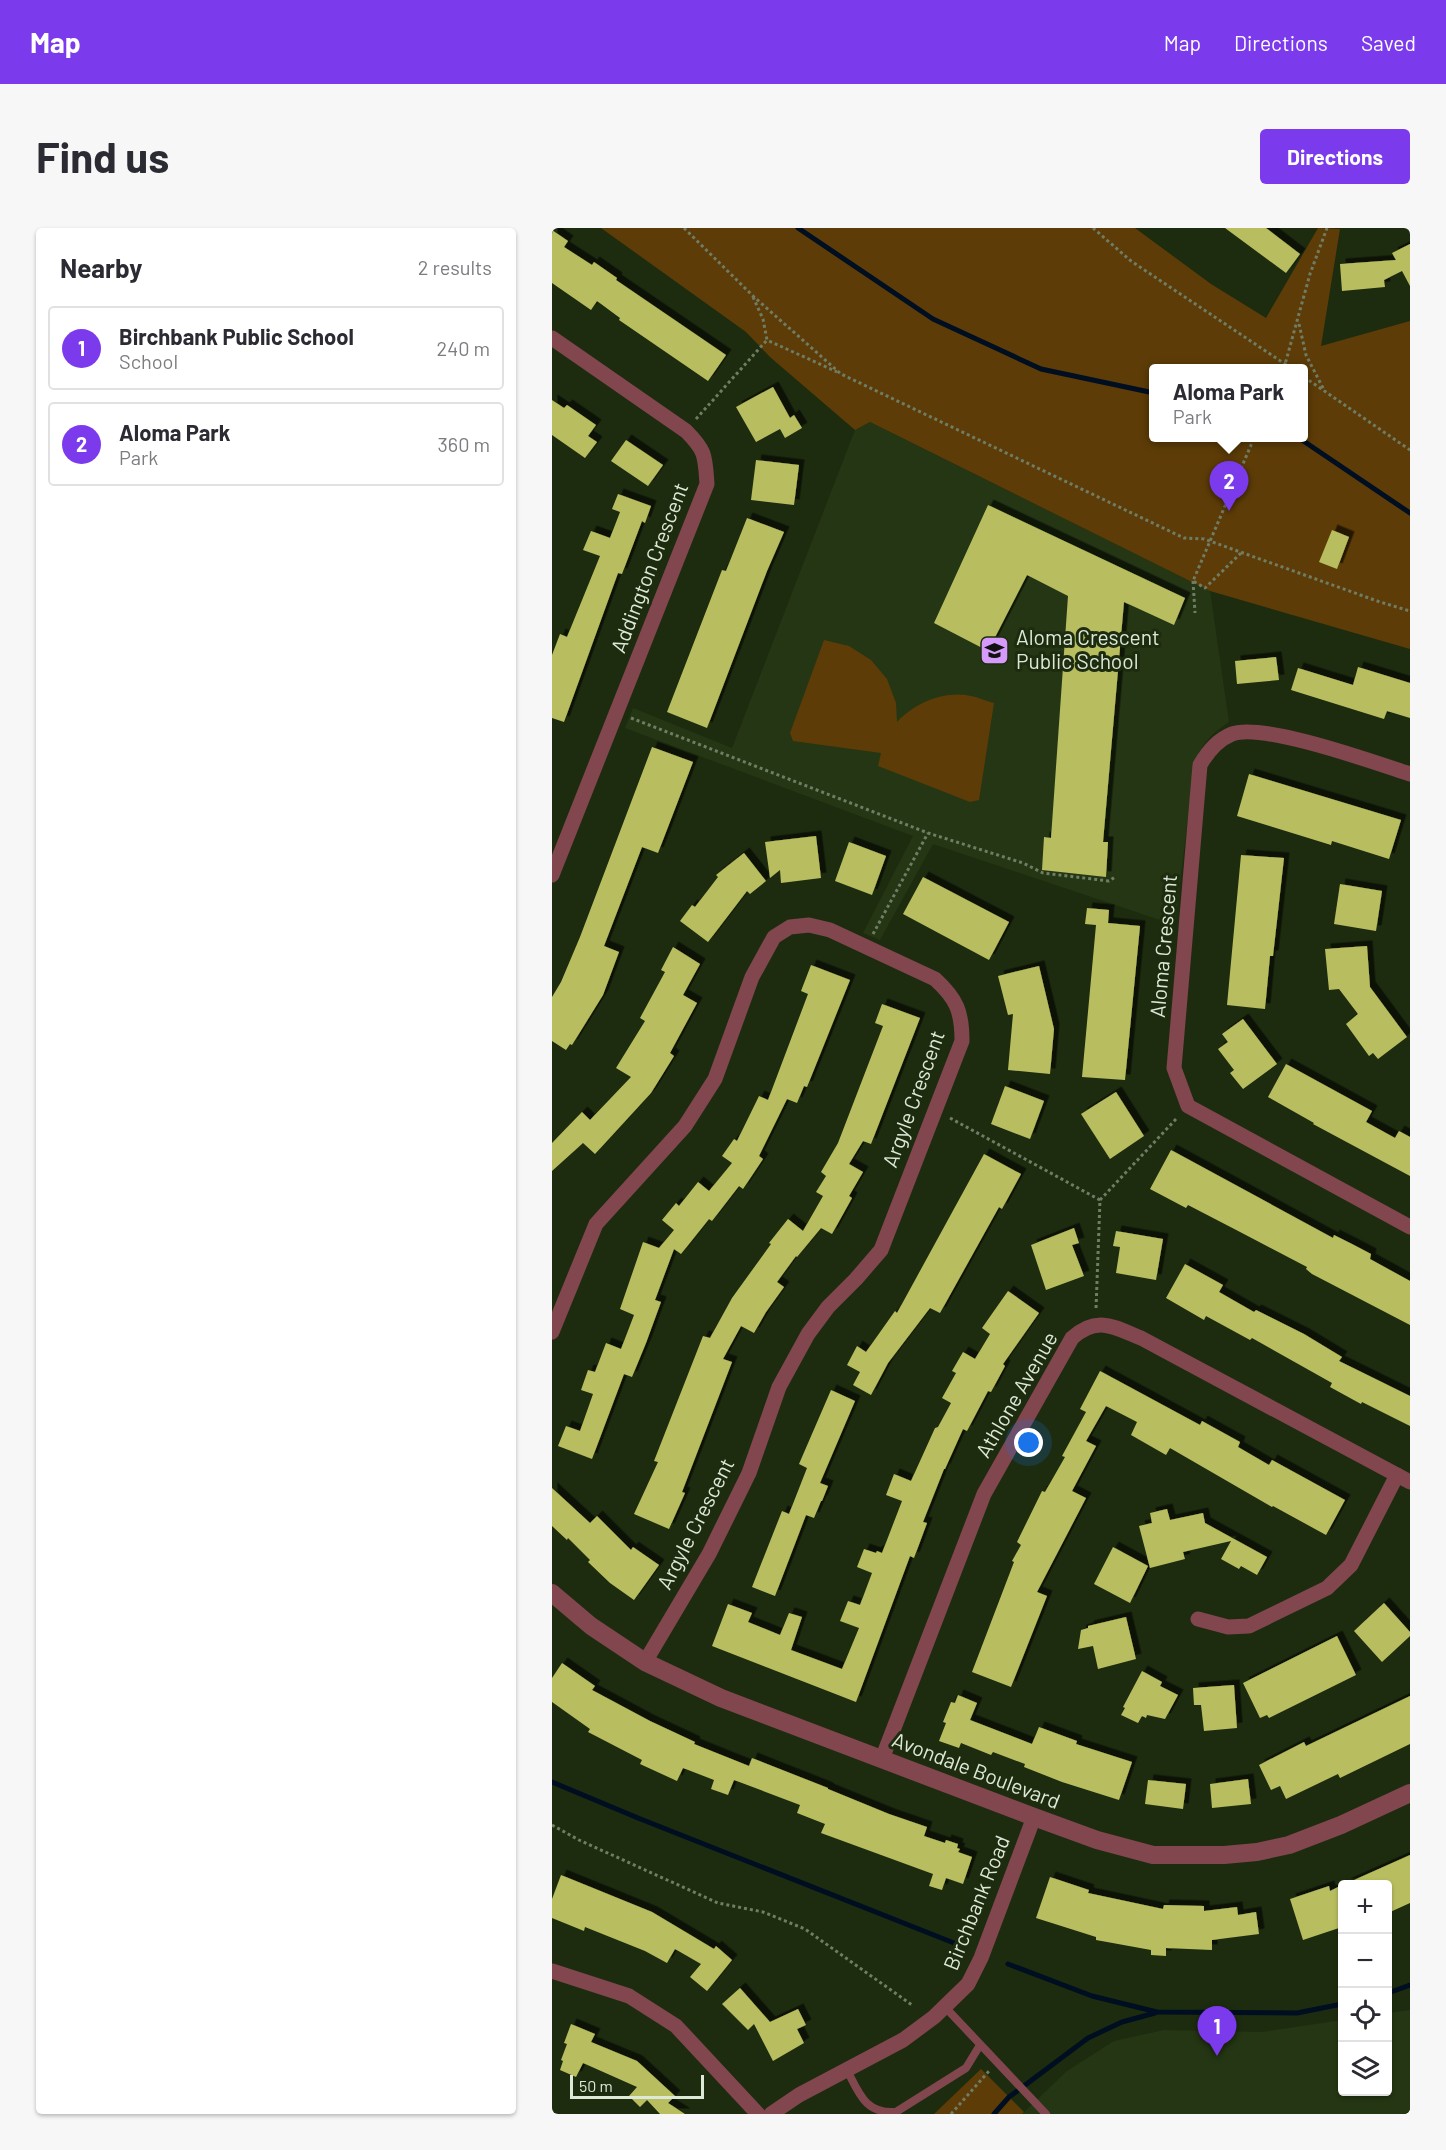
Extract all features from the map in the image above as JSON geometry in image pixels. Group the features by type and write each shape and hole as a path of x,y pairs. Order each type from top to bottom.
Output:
{"street":[{"name":"Addington Crescent","path":"552,338 686,430 701,446 706,462 706,484 552,874"},
{"name":"Aloma Crescent","path":"1188,1106 1174,1068 1200,765 1207,752 1219,741 1234,733 1248,731 1298,739 1410,774"},
{"name":"Argyle Crescent","path":"552,1332 596,1224 685,1126 715,1079 752,977 774,937 790,927 809,925 830,930 935,979 956,1001 962,1022 962,1041 881,1250 828,1306 808,1334 779,1387 749,1473 708,1554 645,1662"},
{"path":"1188,1106 1410,1227"},
{"path":"1096,1323 1114,1327 1141,1338 1403,1478 1351,1565 1327,1588 1249,1626 1228,1627 1198,1619"},
{"name":"Athlone Avenue","path":"882,1759 984,1494 1072,1338 1081,1330 1096,1323"},
{"name":"Avondale Boulevard","path":"552,1593 591,1626 645,1662 721,1698 1097,1840 1153,1855 1224,1855 1257,1852 1289,1845 1341,1825 1410,1793"},
{"name":"Birchbank Road","path":"771,2114 799,2094 903,2040 945,2007 968,1984 981,1958 1034,1817"},
{"path":"552,1971 629,1996 676,2026 758,2114"}],"lane":[{"path":"945,2007 1046,2114"},
{"path":"847,2070 869,2107 877,2112 896,2112 966,2068 980,2045"}],"path":[{"path":"684,228 753,296 841,374"},
{"path":"1093,228 1131,261 1281,364"},
{"path":"1286,364 1310,274 1327,228"},
{"path":"753,296 763,319 767,340"},
{"path":"1298,322 1306,355 1325,392"},
{"path":"767,340 1184,538 1210,542 1410,611"},
{"path":"686,430 767,340"},
{"path":"1308,380 1410,450"},
{"path":"1196,613 1193,581 1252,442"},
{"path":"1193,581 1205,588 1241,553"},
{"path":"616,712 928,832 1023,863 1043,873 1109,881 1115,876"},
{"path":"866,946 928,832"},
{"path":"1096,1323 1100,1200 1188,1106"},
{"path":"934,1110 1100,1200"},
{"path":"552,1825 579,1840 718,1903 764,1912 805,1929 912,2005"},
{"path":"951,2114 999,2065"}],"shaded area":[{"path":"601,228 1135,228 1211,284 1266,318 1318,228 1340,229 1321,346 1410,321 1410,649 1210,591 870,422 855,430 770,357 746,332"},
{"name":"Aloma Crescent Public School","path":"870,422 1210,591 1229,722 1205,743 1198,754 1194,768 1175,925 933,844 880,940 863,933 913,836 625,728 633,708 732,748 855,430"},
{"path":"824,640 849,646 871,660 887,679 896,703 897,722 912,709 940,697 961,695 994,703 979,800 970,802 878,766 881,753 793,741 790,733"},
{"path":"1410,2010 1410,2114 1022,2114 1067,2071 1114,2041 1164,2030 1262,2032 1338,2021 1338,2096 1392,2096 1392,2012"},
{"path":"981,2069 1024,2112 1022,2114 934,2114"}],"building":[{"path":"1225,228 1266,228 1300,254 1286,273"},
{"path":"552,230 568,241 564,247 592,265 594,262 617,278 616,280 726,355 708,381 619,320 620,318 597,301 591,310 552,283"},
{"path":"1410,244 1410,286 1402,271 1384,280 1385,287 1342,291 1340,264 1396,260 1392,253"},
{"path":"773,387 790,418 794,415 802,428 785,438 780,429 756,442 736,407"},
{"path":"552,400 564,408 567,405 596,425 588,436 597,442 585,458 552,435"},
{"path":"626,440 663,465 648,486 611,461"},
{"path":"756,460 799,465 794,505 751,500"},
{"path":"618,494 651,506 645,523 642,521 622,574 618,573 564,722 552,718 552,655 560,634 567,637 600,556 583,550 591,531 610,538 620,512 612,509"},
{"path":"988,505 1185,598 1174,625 1124,602 1103,842 1108,842 1106,877 1042,870 1044,837 1051,838 1068,596 1027,575 988,651 934,623"},
{"path":"747,518 784,532 707,728 667,712 722,570 726,571"},
{"path":"1332,530 1349,537 1337,569 1319,562"},
{"path":"1276,657 1279,680 1237,684 1235,661"},
{"path":"1358,667 1410,683 1410,718 1387,711 1384,719 1291,690 1298,668 1353,685"},
{"path":"652,747 693,762 658,853 642,847 604,946 619,952 603,995 572,1045 570,1044 566,1050 552,1041 552,997 561,982 580,937"},
{"path":"1249,774 1401,820 1389,859 1332,841 1331,845 1237,816"},
{"path":"816,836 821,878 781,883 780,870 770,878 765,842"},
{"path":"849,842 886,856 872,895 835,881"},
{"path":"744,853 766,881 750,894 747,891 708,942 680,921 692,905 695,907 718,877 716,875"},
{"path":"1241,855 1284,858 1265,1009 1227,1005"},
{"path":"923,877 1009,922 989,960 903,914"},
{"path":"1340,884 1382,891 1376,931 1334,924"},
{"path":"1087,908 1109,910 1108,923 1140,926 1125,1080 1082,1077 1096,925 1085,924"},
{"path":"1367,946 1370,987 1407,1037 1378,1059 1373,1053 1369,1056 1346,1024 1358,1014 1339,989 1329,990 1325,949"},
{"path":"673,947 700,964 683,995 697,1003 670,1053 674,1056 651,1093 595,1154 583,1143 552,1171 552,1143 582,1112 590,1120 631,1077 616,1068 645,1021 640,1018 665,972 661,970"},
{"path":"811,965 850,980 807,1087 804,1086 797,1103 787,1099 759,1156 763,1159 743,1189 739,1186 712,1221 709,1219 681,1254 674,1249 655,1300 661,1302 646,1343 632,1377 624,1374 592,1459 558,1446 566,1426 580,1431 593,1394 581,1390 588,1370 595,1372 606,1343 621,1349 634,1315 620,1309 643,1242 659,1248 674,1230 662,1220 676,1203 679,1206 698,1182 709,1191 732,1163 722,1156 734,1139 737,1141 759,1096 768,1100 808,994 801,991"},
{"path":"1039,966 1054,1029 1050,1074 1008,1070 1013,1014 1008,1015 998,976"},
{"path":"882,1004 920,1018 871,1144 863,1141 849,1164 863,1172 849,1196 852,1198 832,1234 821,1228 777,1282 784,1287 754,1333 741,1326 723,1359 732,1362 682,1492 685,1493 669,1529 634,1514 658,1462 654,1461 703,1336 710,1338 732,1298 788,1219 803,1231 823,1196 816,1192 826,1176 821,1172 838,1143 883,1026 875,1023"},
{"path":"1243,1019 1277,1064 1243,1089 1230,1073 1234,1070 1218,1049 1228,1042 1222,1034"},
{"path":"1286,1064 1372,1111 1366,1122 1395,1138 1399,1131 1410,1137 1410,1176 1268,1097"},
{"path":"1005,1086 1044,1101 1030,1139 991,1124"},
{"path":"1116,1092 1144,1136 1110,1159 1081,1114"},
{"path":"1171,1150 1333,1238 1334,1235 1371,1254 1370,1259 1410,1281 1410,1325 1312,1274 1306,1269 1307,1267 1188,1205 1186,1208 1150,1189"},
{"path":"984,1154 1021,1174 1002,1209 999,1207 940,1313 930,1308 888,1363 871,1395 853,1385 860,1372 847,1365 857,1346 866,1352 895,1311 897,1313"},
{"path":"1074,1228 1079,1243 1072,1245 1084,1276 1046,1290 1031,1245"},
{"path":"1116,1231 1163,1239 1156,1280 1116,1273 1120,1247 1113,1246"},
{"path":"1185,1264 1223,1285 1219,1292 1254,1312 1256,1310 1304,1334 1342,1357 1339,1361 1410,1396 1410,1426 1330,1387 1332,1383 1252,1338 1250,1340 1206,1316 1204,1320 1166,1298"},
{"path":"1008,1291 1039,1313 1003,1364 1005,1366 991,1392 988,1391 967,1431 963,1429 944,1469 923,1522 927,1523 914,1558 910,1556 856,1702 712,1646 728,1604 752,1613 748,1622 780,1635 789,1613 802,1617 791,1650 842,1669 859,1628 840,1621 848,1601 860,1605 872,1573 857,1567 864,1549 882,1553 902,1501 886,1495 894,1474 911,1481 935,1428 938,1427 951,1403 942,1398 956,1373 952,1371 963,1352 975,1359 990,1334 982,1328"},
{"path":"1100,1371 1200,1425 1202,1421 1240,1442 1238,1447 1269,1465 1272,1460 1345,1500 1326,1535 1272,1507 1170,1448 1166,1455 1131,1435 1137,1422 1106,1406 1086,1441 1096,1446 1072,1491 1086,1498 1037,1592 1047,1596 1011,1687 972,1672 1014,1562 1012,1561 1021,1545 1017,1542 1042,1491 1045,1492 1065,1457 1062,1456 1086,1412 1080,1409"},
{"path":"831,1390 855,1401 820,1483 828,1486 822,1501 814,1518 806,1515 775,1596 752,1587 782,1511 789,1514 807,1468 799,1464"},
{"path":"552,1488 590,1523 597,1516 631,1550 633,1547 659,1565 634,1600 610,1583 568,1538 567,1540 552,1526"},
{"path":"1167,1509 1170,1520 1203,1513 1205,1523 1267,1557 1257,1575 1241,1566 1239,1569 1221,1559 1231,1541 1183,1552 1185,1559 1150,1568 1139,1526 1152,1523 1150,1513"},
{"path":"1113,1547 1148,1566 1130,1603 1094,1584"},
{"path":"1384,1603 1410,1632 1410,1636 1382,1662 1354,1631"},
{"path":"1126,1617 1136,1659 1098,1669 1093,1646 1078,1649 1081,1630 1088,1626"},
{"path":"1337,1636 1356,1675 1269,1718 1267,1715 1260,1718 1243,1683"},
{"path":"562,1663 595,1686 592,1690 695,1742 694,1744 749,1766 752,1758 889,1814 927,1827 924,1836 945,1843 946,1840 958,1844 957,1848 960,1849 958,1852 972,1857 963,1884 946,1878 942,1890 929,1886 933,1874 821,1833 825,1824 797,1813 800,1805 734,1780 728,1795 711,1789 714,1780 683,1768 677,1781 640,1764 642,1760 588,1732 590,1729 552,1702 552,1678"},
{"path":"1142,1671 1162,1682 1160,1686 1178,1695 1165,1719 1147,1715 1146,1718 1142,1716 1138,1723 1121,1715"},
{"path":"1234,1685 1237,1728 1204,1731 1201,1705 1194,1705 1193,1688"},
{"path":"958,1695 977,1703 970,1720 1032,1744 1039,1727 1077,1741 1076,1744 1132,1762 1119,1800 1062,1782 993,1752 991,1755 961,1743 959,1748 939,1741 951,1702 955,1703"},
{"path":"1410,1696 1410,1744 1340,1778 1338,1774 1286,1799 1280,1786 1271,1790 1259,1765 1304,1742 1306,1746"},
{"path":"1248,1779 1251,1804 1212,1808 1210,1784"},
{"path":"1148,1780 1186,1784 1183,1809 1145,1804"},
{"path":"1410,1855 1410,1903 1392,1911 1392,1880 1354,1880"},
{"path":"561,1875 652,1912 714,1949 716,1946 732,1960 707,1991 690,1977 701,1964 675,1949 667,1963 645,1951 585,1927 584,1931 552,1918 552,1899"},
{"path":"1050,1877 1089,1890 1088,1893 1163,1909 1164,1905 1204,1906 1204,1911 1237,1907 1238,1915 1256,1912 1259,1934 1212,1940 1212,1950 1166,1948 1166,1956 1151,1955 1151,1950 1096,1940 1096,1937 1036,1918"},
{"path":"1329,1886 1330,1891 1338,1887 1338,1928 1303,1940 1290,1899"},
{"path":"740,1988 770,2022 798,2009 806,2025 797,2029 804,2043 773,2061 754,2024 748,2030 722,2004"},
{"path":"571,2024 595,2034 591,2042 637,2061 675,2096 668,2103 685,2114 660,2114 647,2100 640,2107 629,2096 637,2087 583,2063 576,2077 560,2070 567,2044 564,2043"}],"waterway":[{"path":"798,228 933,319 1041,369 1149,392"},
{"path":"1305,442 1410,513"},
{"path":"552,1782 954,1943"},
{"path":"1008,1964 1092,1996 1157,2012 1297,2013 1338,2005"},
{"path":"1392,1992 1410,1985"},
{"path":"994,2114 1009,2097 1088,2038 1122,2022 1155,2013"}],"place":[{"name":"Aloma Park","path":"1229,511"},
{"name":"Aloma Crescent Public School","path":"995,650"},
{"name":"Birchbank Public School","path":"1217,2056"}]}
